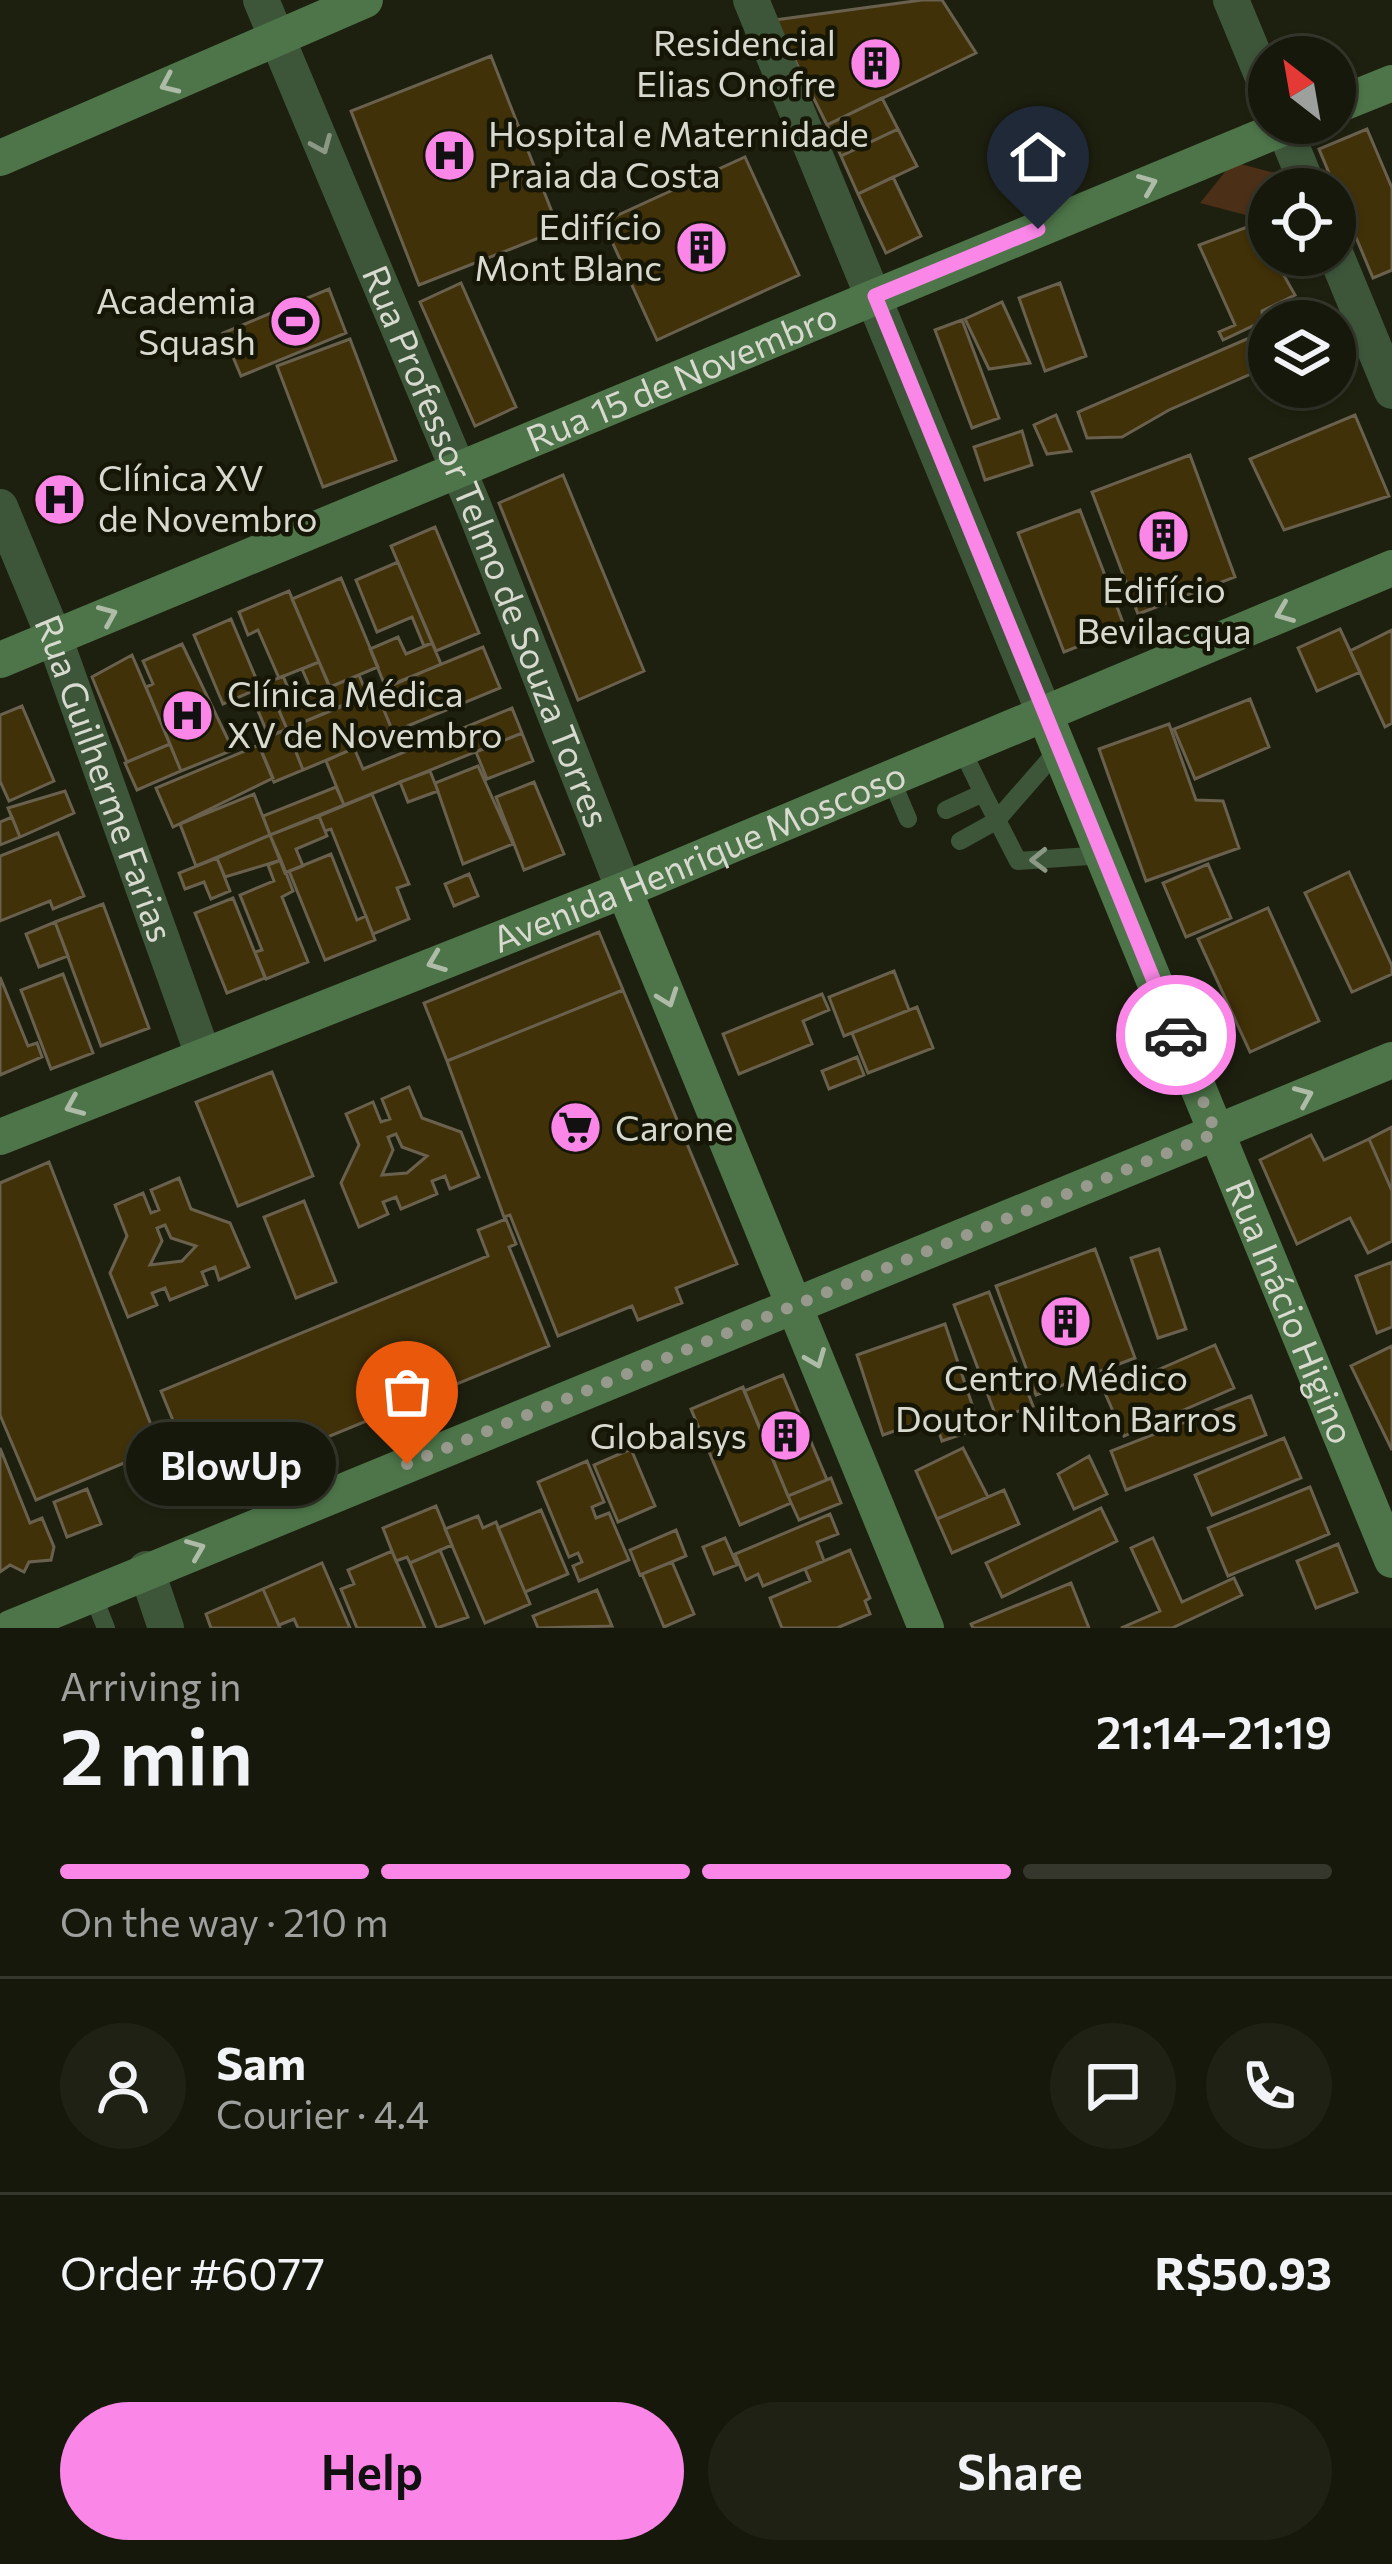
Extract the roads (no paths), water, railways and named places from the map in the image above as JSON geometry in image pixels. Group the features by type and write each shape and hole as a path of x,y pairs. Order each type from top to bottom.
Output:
{"main road":[{"path":"0,158 365,0"},
{"path":"1356,97 1392,82"},
{"name":"Rua 15 de Novembro","path":"0,660 1248,141"},
{"name":"Avenida Henrique Moscoso","path":"0,1137 202,1052 624,890 1392,568"},
{"name":"Rua Inácio Higino","path":"1045,716 1392,1560"},
{"name":"Rua Professor Telmo de Souza Torres","path":"624,890 926,1628"},
{"path":"11,1628 1392,1060"}],"street":[{"name":"Rua Professor Telmo de Souza Torres","path":"261,0 458,468 624,890"},
{"name":"Rua Inácio Higino","path":"751,0 1045,716"},
{"path":"1231,0 1248,41"},
{"path":"1344,276 1392,391"},
{"name":"Rua Guilherme Farias","path":"0,507 54,637 202,1052"},
{"path":"146,1569 166,1628"}],"lane":[{"path":"962,750 1018,860 1104,855"},
{"path":"960,841 996,821 1058,750"},
{"path":"891,779 908,819"},
{"path":"946,810 983,793"},
{"path":"92,1593 106,1628"}],"place":[{"name":"Residencial Elias Onofre","path":"875,64"},
{"name":"Hospital e Maternidade Praia da Costa","path":"449,155"},
{"name":"Edifício Mont Blanc","path":"701,248"},
{"name":"Academia Squash","path":"295,322"},
{"name":"Clínica XV de Novembro","path":"59,499"},
{"name":"Edifício Bevilacqua","path":"1164,535"},
{"name":"Clínica Médica XV de Novembro","path":"188,715"},
{"name":"Carone","path":"576,1128"},
{"name":"Centro Médico Doutor Nilton Barros","path":"1066,1322"},
{"name":"Globalsys","path":"786,1436"},
{"name":"BlowUp","path":"407,1464"}]}
